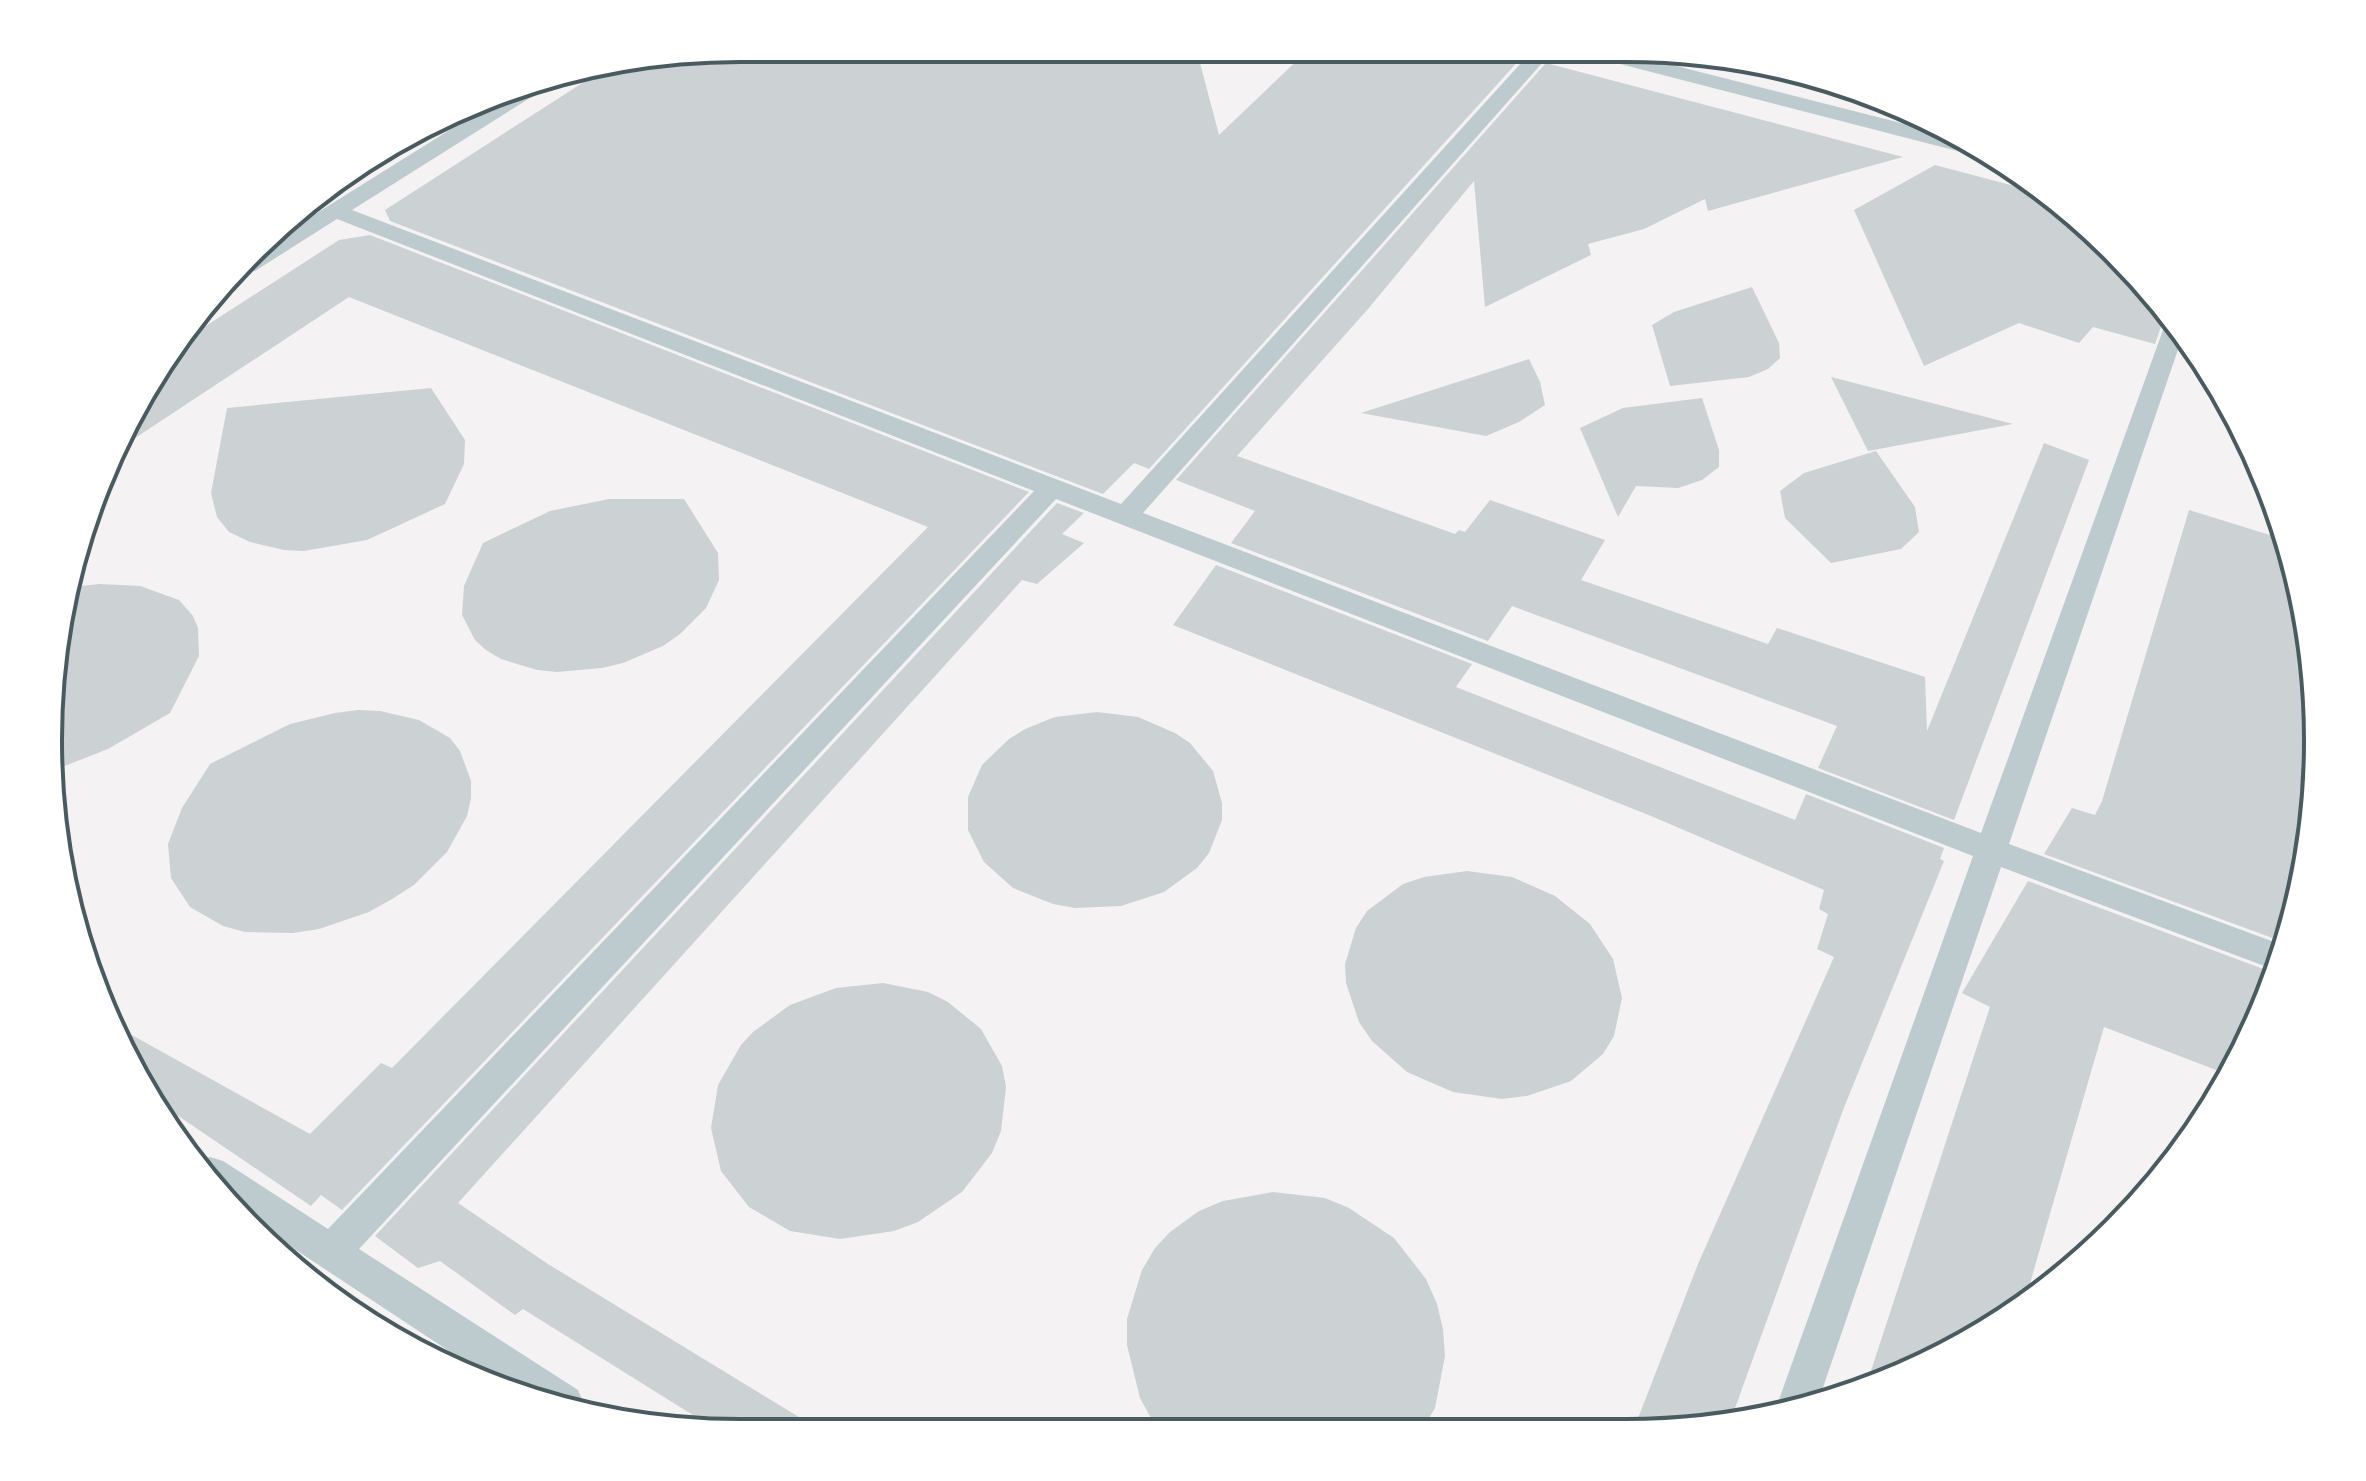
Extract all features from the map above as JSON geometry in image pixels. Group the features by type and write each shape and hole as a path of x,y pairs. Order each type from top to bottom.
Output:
{"lane":[{"path":"1126,515 1533,62"},
{"path":"1636,62 1940,140"},
{"path":"272,250 506,104"},
{"path":"335,211 1991,850 2269,954"},
{"path":"1800,1396 2171,336"},
{"path":"331,1253 1051,488"},
{"path":"227,1184 540,1388"}],"building":[{"path":"740,62 1198,62 1219,135 1295,62 1517,62 1149,469 1134,463 1103,494 390,221 385,210 587,80 652,68"},
{"path":"1546,63 1903,157 1708,211 1705,199 1644,229 1588,244 1591,255 1485,307 1474,181 1368,309 1237,456 1455,534 1459,530 1465,532 1490,500 1605,540 1581,580 1768,644 1777,628 1925,677 1927,731 2044,443 2089,460 1954,820 1818,768 1837,726 1512,606 1488,641 1231,543 1255,511 1176,480"},
{"path":"1935,165 2017,187 2073,230 2136,293 2162,324 2155,344 2093,327 2079,343 2019,323 1924,366 1854,210"},
{"path":"370,235 1029,492 342,1210 321,1195 311,1206 173,1112 129,1033 310,1134 381,1063 392,1068 928,527 349,297 132,440 153,401 200,330 339,240"},
{"path":"1752,287 1779,343 1780,358 1768,369 1749,377 1670,386 1652,325 1674,312"},
{"path":"1529,359 1540,382 1545,405 1519,422 1486,436 1361,413"},
{"path":"1831,377 2013,424 1868,451"},
{"path":"431,388 465,440 464,464 445,504 367,540 304,551 250,542 229,532 217,517 211,493 227,408"},
{"path":"1702,398 1719,450 1719,467 1702,480 1678,488 1636,486 1618,517 1580,428 1623,408"},
{"path":"1876,451 1915,507 1919,532 1901,549 1831,563 1785,518 1780,491 1804,473"},
{"path":"609,499 684,499 718,553 719,580 706,608 663,646 623,663 602,668 557,672 537,670 501,659 486,650 475,640 462,615 464,586 483,543 550,511"},
{"path":"1057,503 1084,513 1062,534 1084,543 1037,584 1022,580 458,1203 548,1264 802,1419 698,1418 523,1309 515,1315 440,1261 418,1268 375,1236"},
{"path":"2189,510 2272,536 2291,608 2298,652 2304,740 2298,829 2291,873 2274,939 2044,854 2072,808 2095,815 2102,801"},
{"path":"1216,565 1472,664 1456,687 1795,820 1806,794 1944,848 1940,859 1944,861 1843,1110 1734,1410 1638,1419 1698,1264 1834,957 1817,949 1828,914 1819,909 1824,890 1651,816 1173,625"},
{"path":"80,586 140,586 179,600 193,616 198,628 199,656 170,713 108,749 63,767 63,696"},
{"path":"358,710 380,711 419,720 450,738 460,751 471,781 471,798 467,816 447,852 414,885 392,899 369,912 319,929 293,933 245,932 223,926 190,907 171,878 168,844 182,808 210,764 290,724"},
{"path":"1097,712 1138,717 1190,743 1213,771 1222,803 1222,820 1209,853 1197,868 1164,892 1121,906 1075,908 1053,904 1013,888 984,862 968,830 968,797 982,765 1009,739 1055,717"},
{"path":"1467,871 1512,877 1555,896 1590,924 1613,959 1622,998 1614,1036 1603,1054 1571,1081 1527,1096 1502,1099 1453,1092 1407,1072 1372,1041 1359,1022 1346,983 1345,964 1356,928 1367,911 1403,884 1424,877"},
{"path":"2028,881 2264,969 2218,1071 2104,1027 2029,1286 1965,1328 1870,1373 1990,1007 1962,993"},
{"path":"883,983 928,992 948,1002 981,1029 1002,1066 1006,1087 1001,1131 992,1153 962,1192 918,1222 894,1231 840,1239 790,1231 749,1207 721,1171 711,1128 718,1085 741,1045 753,1032 790,1005 836,988"},
{"path":"1273,1192 1325,1198 1349,1208 1394,1238 1426,1279 1443,1329 1445,1356 1435,1408 1428,1419 1152,1419 1140,1398 1127,1345 1127,1319 1142,1270 1155,1248 1170,1232 1199,1211 1223,1201"}]}
